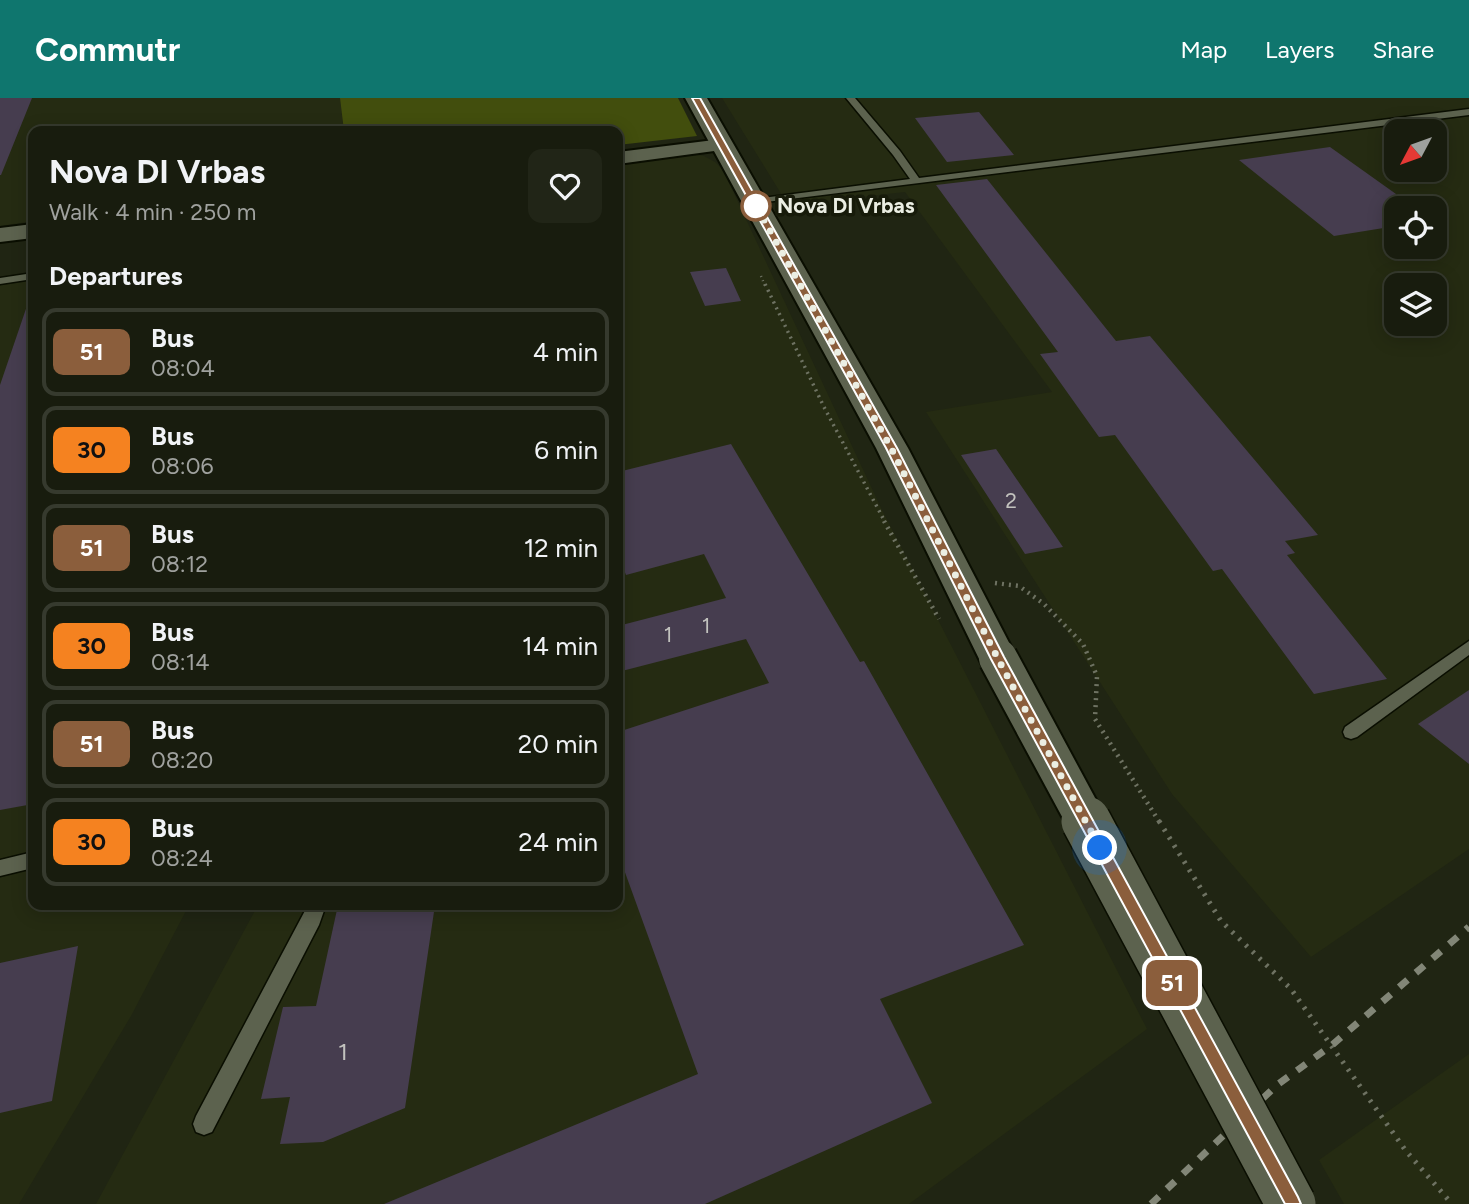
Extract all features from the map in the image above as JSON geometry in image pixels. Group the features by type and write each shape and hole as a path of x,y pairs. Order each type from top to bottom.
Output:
{"street":[{"path":"696,98 891,448 998,659 1292,1204"},
{"path":"623,157 722,145"},
{"path":"0,235 28,232"}],"lane":[{"path":"850,98 897,153 916,181"},
{"path":"754,202 1469,112"},
{"path":"0,281 28,277"},
{"path":"1351,732 1469,647"},
{"path":"0,868 28,861"},
{"path":"204,1124 315,910"}],"path":[{"path":"760,273 788,336 879,512 942,624"},
{"path":"992,583 1019,586 1044,604 1083,644 1097,676 1095,719 1220,921 1291,989 1405,1151 1452,1204"}],"shaded area":[{"path":"0,98 340,98 343,126 28,126 28,222 0,226"},
{"path":"722,98 1469,98 1469,849 1311,957 1172,794 926,412 1052,392 905,192 788,205"},
{"path":"691,154 704,156 723,170 881,508 1147,1029 909,1204 96,1204 255,910 623,910 623,161"},
{"path":"28,277 28,910 186,910 131,1016 19,1204 0,1204 0,281"},
{"path":"1469,1054 1469,1204 1344,1204 1319,1160"}],"green space":[{"path":"340,98 678,98 697,136 623,144 623,126 343,126"}],"building":[{"path":"0,98 32,98 1,175 0,175"},
{"path":"979,112 1014,155 947,162 915,118"},
{"path":"1330,147 1396,196 1384,196 1384,228 1334,236 1239,160"},
{"path":"987,179 1116,341 1150,336 1318,535 1285,541 1295,553 1287,555 1387,679 1314,694 1222,569 1213,571 1115,435 1099,437 1040,354 1058,352 936,185"},
{"path":"726,268 741,301 705,306 690,272"},
{"path":"28,303 28,805 0,810 0,385"},
{"path":"731,444 860,662 864,661 1024,945 880,999 932,1103 705,1204 384,1204 698,1074 623,867 623,730 769,683 746,639 623,671 623,625 726,598 704,554 626,575 623,568 623,471"},
{"path":"996,449 1063,547 1025,554 961,455"},
{"path":"1469,690 1469,764 1418,724"},
{"path":"337,910 434,910 405,1108 323,1142 280,1144 290,1097 261,1099 283,1007 316,1006"},
{"path":"78,946 52,1101 0,1113 0,963"}],"railway":[{"path":"1151,1204 1277,1085 1332,1045 1469,927"}],"bus line":[{"name":"51","path":"696,98 891,448 998,659 1292,1204"}],"place":[{"name":"Nova DI Vrbas","path":"756,206"}],"route":[{"path":"756,206 754,202 891,448 998,659 1100,848"}]}
